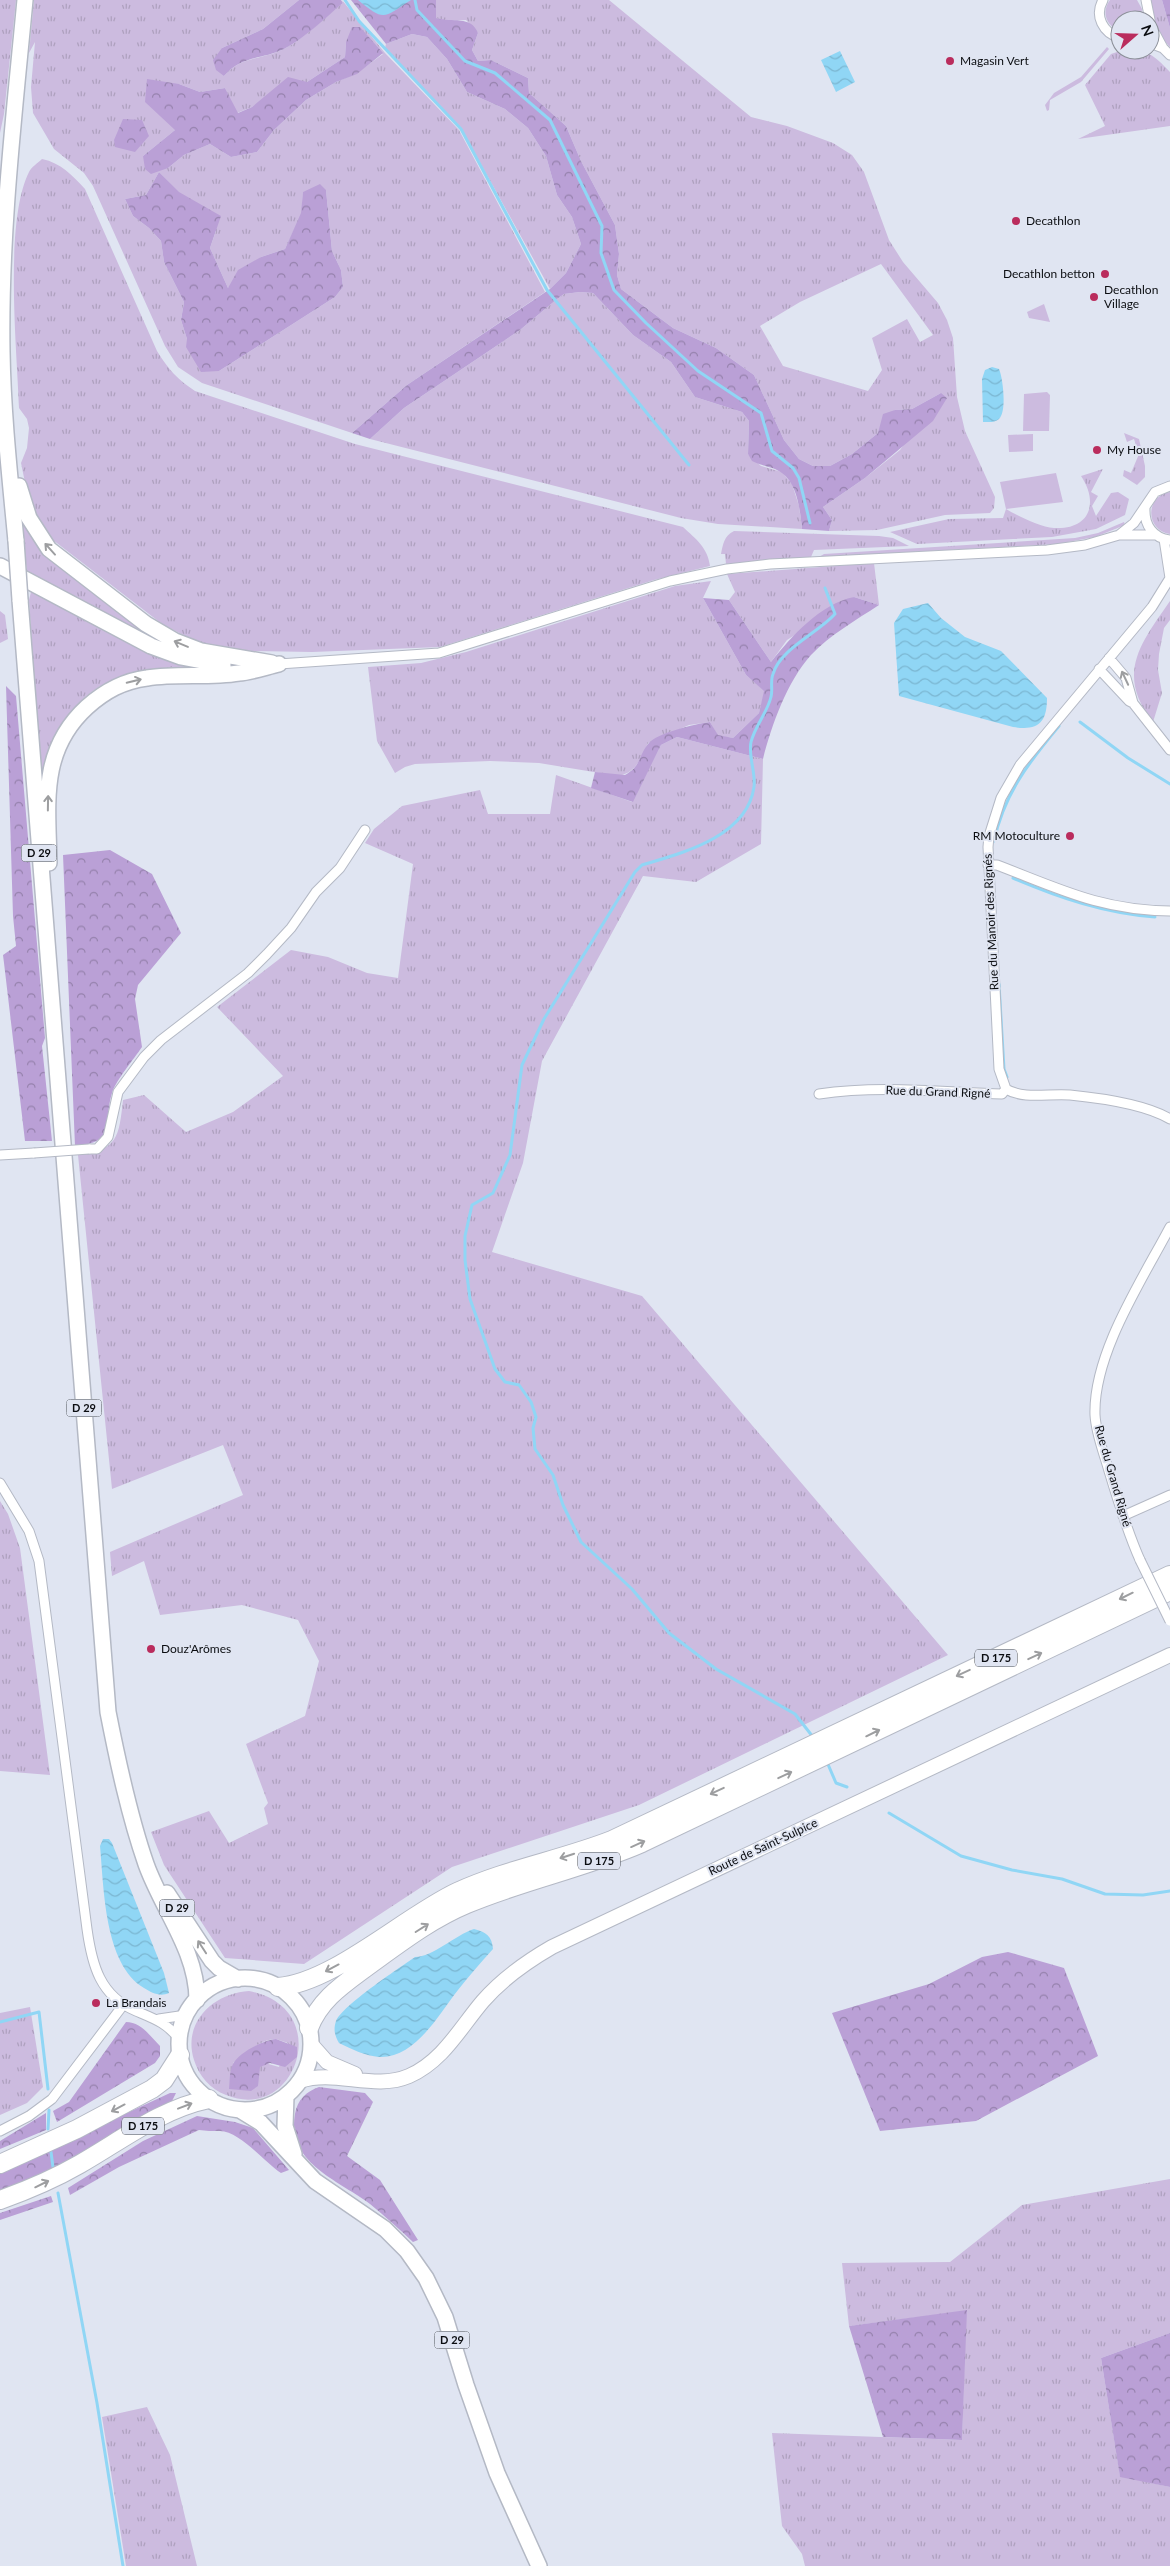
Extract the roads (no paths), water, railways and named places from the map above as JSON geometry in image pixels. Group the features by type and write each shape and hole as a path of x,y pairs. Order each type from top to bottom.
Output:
{"highway":[{"name":"D 175","path":"310,2036 316,2012 335,1992 404,1939 445,1915 499,1892 617,1854 1170,1575"},
{"name":"D 175","path":"278,1987 297,1984 324,1972 416,1914 459,1892 495,1877 612,1840 819,1751 1170,1591"},
{"name":"D 175","path":"0,2164 77,2129 164,2080 180,2048"},
{"name":"D 175","path":"0,2200 60,2176 145,2124 180,2108 209,2099"}],"main road":[{"name":"D 29","path":"25,0 7,197 2,293 4,401 103,1661 108,1712 118,1763 134,1823 147,1866 193,1970 197,2000"},
{"path":"0,216 7,197"},
{"path":"4,401 14,435 23,504 34,528 49,549 146,624 175,641 212,654 279,664"},
{"path":"0,459 6,520 16,541"},
{"path":"0,566 167,652 216,664 279,664"},
{"path":"49,957 53,930 49,877 49,778 58,746 72,723 102,694 128,682 160,676 239,673 279,664"},
{"name":"D 29","path":"134,1823 162,1885 206,1953 219,1968 238,1978"},
{"path":"238,1978 259,1980 278,1987 298,2004 310,2036 308,2064 300,2081 286,2096 264,2107 240,2110 224,2106 209,2099 190,2080 180,2048 186,2015 197,2000 216,1985 238,1978"},
{"name":"D 29","path":"286,2096 284,2126 298,2162"},
{"name":"D 29","path":"240,2110 261,2123 322,2186 386,2229 407,2252 426,2278 445,2317 466,2385 498,2473 539,2566"}],"street":[{"path":"1103,0 1099,15 1101,24 1110,32"},
{"path":"1160,40 1167,52"},
{"path":"279,664 439,653 670,581 727,569 770,564 1047,550 1085,545 1119,535 1134,524 1155,492 1170,486"},
{"path":"1145,508 1146,523 1163,538 1170,578"},
{"path":"1119,535 1163,538"},
{"name":"Rue du Manoir des Rignés","path":"1006,1090 999,1069 988,864 989,836 1001,798 1011,778 1157,600 1170,578"},
{"path":"1109,658 1126,678 1133,703"},
{"path":"1099,669 1133,703 1170,750"},
{"path":"0,1155 97,1149 108,1137 118,1092 144,1057 267,954 291,928 316,892 340,868 365,830"},
{"path":"988,864 1083,899 1126,908 1170,910"},
{"name":"Rue du Grand Rigné","path":"819,1094 842,1090 1002,1094 1006,1090 1022,1095 1069,1095 1110,1101 1147,1109 1170,1119"},
{"name":"Rue du Grand Rigné","path":"1170,1227 1112,1339 1097,1399 1095,1415 1098,1433 1123,1516 1140,1560 1170,1621"},
{"path":"0,1483 29,1532 39,1561 92,1962 101,1982 111,1994 124,2004 159,2019 170,2027 180,2048"},
{"path":"1123,1516 1170,1495"},
{"name":"Route de Saint-Sulpice","path":"300,2081 322,2076 366,2082 387,2081 407,2077 426,2067 449,2046 483,2001 504,1980 523,1964 552,1947 1170,1655"},
{"path":"0,2131 16,2124 52,2099 124,2004"},
{"path":"159,2019 186,2015"},
{"name":"Route de Saint-Sulpice","path":"310,2036 328,2062 342,2070 366,2078 387,2081"}],"water":[{"path":"358,0 411,0 395,11 384,15 374,12"},
{"path":"840,51 855,82 836,92 821,60"},
{"path":"992,367 999,369 1004,395 1003,410 999,419 983,422 982,379 985,370"},
{"path":"928,603 941,618 965,637 1001,651 1047,698 1045,714 1039,723 1029,728 1013,727 899,696 894,623 903,609"},
{"path":"103,1839 109,1839 112,1843 164,1973 169,1993 156,1994 144,1988 131,1977 121,1962 114,1944 105,1903 100,1846"},
{"path":"474,1929 488,1935 493,1949 415,2043 404,2051 392,2056 379,2057 364,2054 339,2043 335,2033 336,2021 349,2006 384,1978 415,1957 437,1950"}],"waterway":[{"path":"345,0 359,21 461,129 547,290 689,465"},
{"path":"415,0 417,10 465,61 495,73 550,120 602,226 601,253 614,290 646,323 698,371 761,413 772,451 793,468 799,478 810,523"},
{"path":"813,1737 795,1714 716,1669 669,1633 632,1589 581,1542 563,1505 553,1475 535,1449 533,1428 536,1417 531,1402 519,1385 505,1382 495,1369 470,1299 465,1260 465,1236 472,1205 493,1193 510,1155 522,1065 544,1019 635,872 642,865 675,855 710,840 739,819 749,804 754,787 750,747 755,730 767,709 772,694 773,674 777,665 791,649 835,614 825,588"},
{"path":"1080,722 1128,758 1170,784"},
{"path":"994,841 998,824 1011,793 1028,766 1059,726"},
{"path":"1013,878 1082,904 1118,912 1155,917"},
{"path":"999,984 1004,1069 1007,1077"},
{"path":"827,1762 836,1783 847,1787"},
{"path":"889,1813 961,1856 1012,1870 1062,1879 1105,1894 1143,1895 1170,1891"},
{"path":"0,2022 39,2012 48,2089"},
{"path":"48,2129 49,2110"},
{"path":"51,2152 53,2167"},
{"path":"58,2193 97,2403 123,2566"}],"place":[{"name":"Magasin Vert","path":"950,61"},
{"name":"Decathlon","path":"1016,221"},
{"name":"Decathlon betton","path":"1105,274"},
{"name":"Decathlon Village","path":"1094,297"},
{"name":"My House","path":"1097,450"},
{"name":"RM Motoculture","path":"1070,836"},
{"name":"Douz'Arômes","path":"151,1649"},
{"name":"La Brandais","path":"96,2003"}]}
